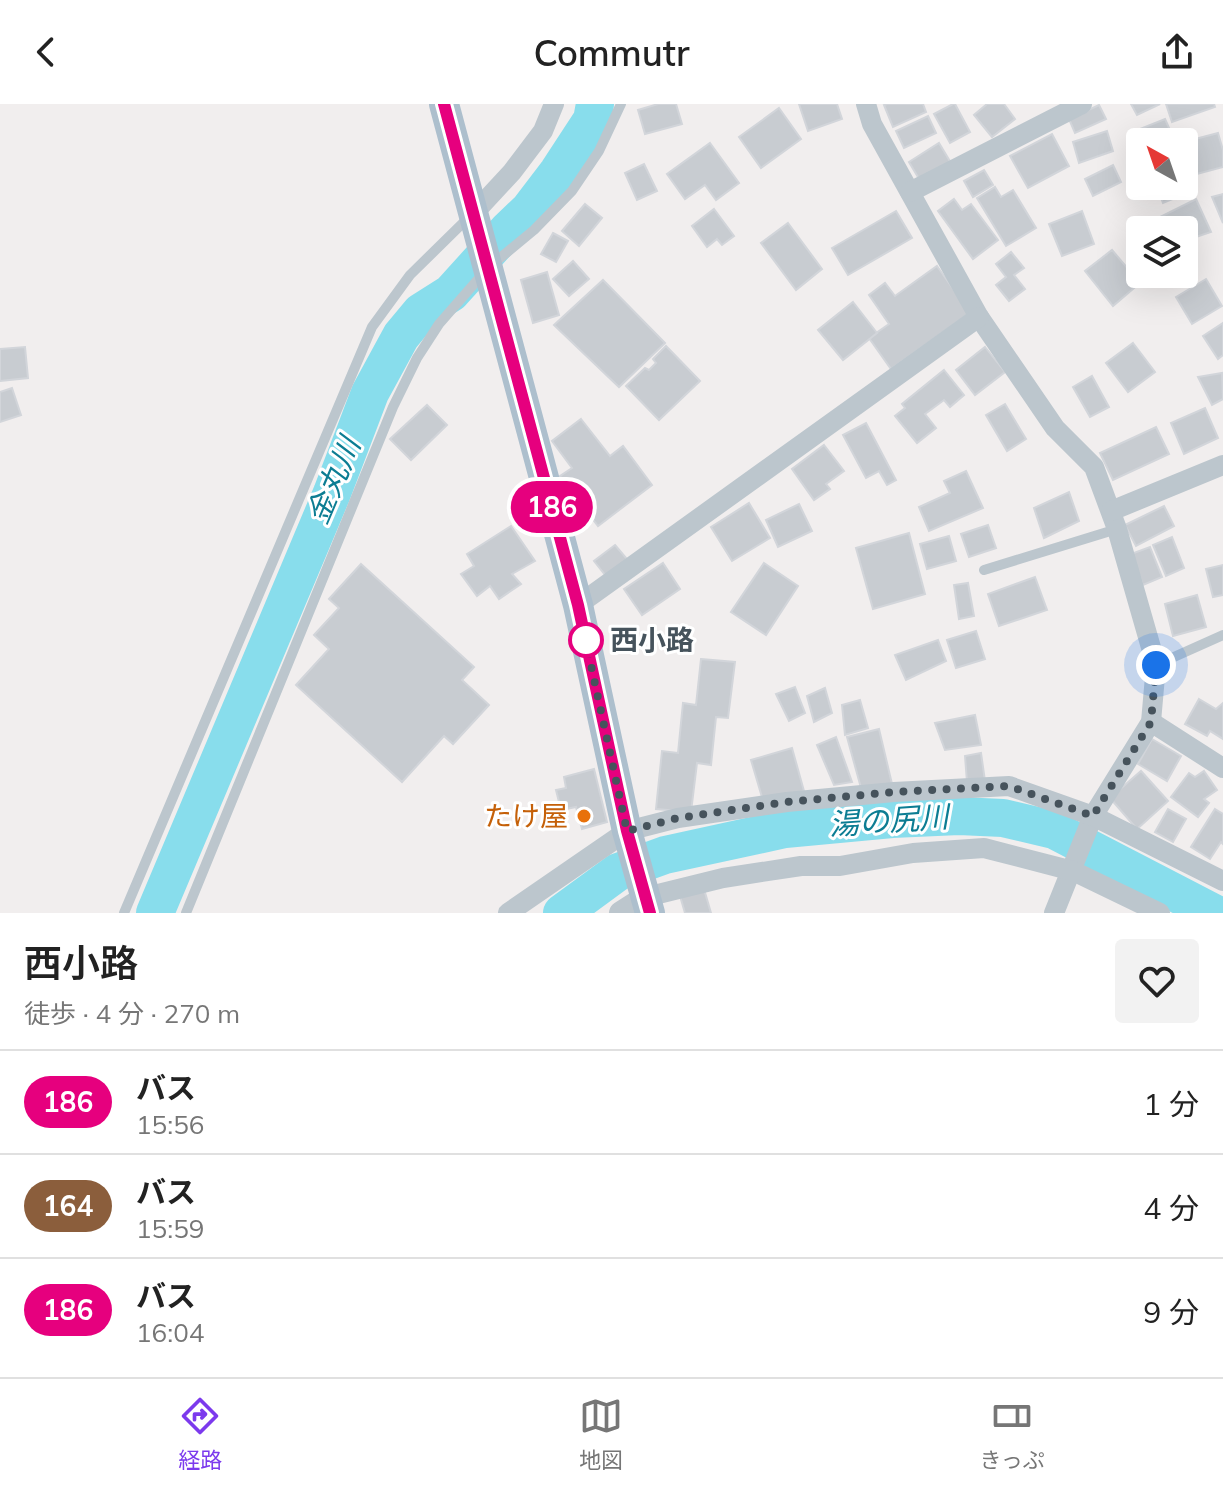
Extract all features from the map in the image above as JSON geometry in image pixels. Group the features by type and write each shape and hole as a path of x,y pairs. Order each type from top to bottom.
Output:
{"main road":[{"path":"444,104 578,605 628,834 639,899"}],"street":[{"path":"473,210 512,172 543,131 554,104"},
{"path":"866,104 872,124 979,317 1055,428 1094,467 1114,520 1156,665 1151,722 1093,816 1054,913"},
{"path":"910,192 1082,104"},
{"path":"578,605 979,317"},
{"path":"1114,520 1223,465"},
{"path":"1151,722 1223,768"},
{"path":"508,913 628,834 678,818 787,802 1009,786 1093,816 1223,881"},
{"path":"639,899 723,878 801,866 840,866 913,853 984,848 1070,877 1160,913"},
{"path":"1070,877 1074,913"}],"lane":[{"path":"186,913 393,407 417,358 439,324 488,268 534,230 572,191 599,151 621,104"},
{"path":"124,913 372,327 410,275 473,210"},
{"path":"984,570 1114,520"},
{"path":"1156,665 1223,635"}],"water":[{"path":"610,868 617,889 582,913 546,913"}],"building":[{"path":"658,104 676,104 682,124 645,134 638,110"},
{"path":"799,104 837,104 842,119 808,131"},
{"path":"923,104 926,112 893,127 884,105"},
{"path":"953,104 970,132 950,143 934,114"},
{"path":"987,104 1004,104 1015,119 992,137 974,115"},
{"path":"1131,104 1160,104 1137,115"},
{"path":"1166,104 1214,104 1215,107 1172,122"},
{"path":"1099,105 1106,119 1075,133 1069,119"},
{"path":"779,108 801,139 761,168 739,137"},
{"path":"928,116 936,133 904,148 896,131"},
{"path":"1165,119 1169,128 1142,128"},
{"path":"1107,131 1113,151 1079,163 1073,142"},
{"path":"1218,133 1223,150 1223,167 1198,174 1198,138"},
{"path":"1052,134 1069,166 1028,188 1010,156"},
{"path":"710,143 739,183 716,200 705,185 685,199 667,174"},
{"path":"939,143 951,163 921,182 909,162"},
{"path":"644,164 657,191 637,200 625,173"},
{"path":"1113,165 1121,182 1093,196 1085,179"},
{"path":"984,170 993,185 973,197 964,181"},
{"path":"995,187 1001,197 1013,190 1036,228 1006,246 977,198"},
{"path":"1223,194 1223,223 1212,197"},
{"path":"954,199 962,210 971,204 998,240 973,259 938,211"},
{"path":"1196,200 1211,232 1198,236 1198,216 1162,216"},
{"path":"585,204 602,218 579,246 562,231"},
{"path":"714,209 734,236 722,245 717,239 707,247 692,226"},
{"path":"896,211 912,238 848,275 832,248"},
{"path":"1082,211 1094,244 1062,256 1049,224"},
{"path":"788,223 822,269 796,290 761,243"},
{"path":"553,233 568,241 556,262 541,254"},
{"path":"1112,250 1126,266 1126,288 1134,288 1113,306 1085,271"},
{"path":"1011,252 1024,268 1014,275 1025,289 1009,301 996,285 1006,277 996,264"},
{"path":"573,261 589,279 569,296 553,279"},
{"path":"937,266 970,313 891,369 869,338 889,324 869,295 885,283 895,296"},
{"path":"547,272 559,315 533,323 521,280"},
{"path":"1206,279 1222,306 1192,324 1176,297 1191,288 1198,288 1198,284"},
{"path":"603,280 665,343 619,387 554,325"},
{"path":"853,302 877,333 843,360 818,330"},
{"path":"1223,323 1223,355 1218,359 1203,336"},
{"path":"1133,343 1155,372 1128,392 1106,363"},
{"path":"666,346 700,381 659,420 626,386 645,368 649,370 656,363 653,359"},
{"path":"25,347 28,378 0,381 0,349"},
{"path":"985,347 1005,372 975,395 956,370"},
{"path":"944,370 964,395 950,407 944,400 925,414 936,428 917,443 895,416 905,408 902,404"},
{"path":"1222,373 1223,399 1212,405 1198,377"},
{"path":"1092,376 1109,407 1090,417 1073,387"},
{"path":"12,388 21,415 0,422 0,392"},
{"path":"1005,404 1026,439 1007,451 986,415"},
{"path":"427,405 447,425 411,460 390,439"},
{"path":"1205,408 1218,438 1184,454 1171,423"},
{"path":"581,419 610,456 623,446 652,485 598,526 560,476 572,468 552,441"},
{"path":"866,423 896,480 887,485 879,471 866,478 843,435"},
{"path":"1156,427 1169,454 1113,480 1100,453"},
{"path":"824,445 844,471 826,484 830,489 814,500 792,469"},
{"path":"966,471 983,508 929,531 919,507 950,493 944,481"},
{"path":"1069,492 1079,521 1044,538 1034,508"},
{"path":"749,503 770,538 732,561 711,527"},
{"path":"799,504 812,531 778,547 766,520"},
{"path":"1164,506 1174,526 1136,546 1125,525"},
{"path":"988,525 996,548 969,557 961,534"},
{"path":"511,526 535,561 512,574 521,584 499,599 490,586 477,596 461,574 474,566 467,554"},
{"path":"909,533 925,594 873,609 856,548"},
{"path":"949,536 956,561 927,569 920,544"},
{"path":"1172,537 1184,568 1166,576 1153,545"},
{"path":"615,545 627,559 606,576 594,561"},
{"path":"1150,547 1162,577 1143,585 1131,554"},
{"path":"663,563 680,589 642,615 624,589"},
{"path":"764,563 798,586 766,635 731,612"},
{"path":"361,564 474,667 462,680 489,705 453,744 444,736 402,782 296,685 329,649 314,635 339,608 329,599"},
{"path":"1223,565 1223,595 1213,597 1206,569"},
{"path":"1035,577 1047,610 999,626 988,594"},
{"path":"968,583 974,616 959,619 954,585"},
{"path":"1197,595 1206,627 1173,636 1165,604"},
{"path":"976,631 985,659 956,668 947,640"},
{"path":"938,640 946,661 906,680 895,655"},
{"path":"701,659 735,662 728,718 716,717 711,765 697,763 691,812 656,809 662,751 678,753 683,703 696,705"},
{"path":"795,687 805,713 789,721 776,694"},
{"path":"825,688 832,713 814,722 807,696"},
{"path":"1199,699 1216,709 1223,703 1223,739 1210,731 1207,736 1185,724"},
{"path":"860,700 868,728 845,735 842,705"},
{"path":"975,715 981,745 945,750 935,723"},
{"path":"879,729 892,784 861,788 847,737"},
{"path":"836,737 852,782 834,785 817,745"},
{"path":"1152,739 1181,756 1167,781 1138,764"},
{"path":"792,748 804,791 764,804 751,760"},
{"path":"981,753 985,781 967,782 965,756"},
{"path":"594,769 607,822 582,829 576,807 561,810 556,790 566,788 564,777"},
{"path":"1141,771 1168,801 1137,829 1110,798"},
{"path":"1204,771 1217,790 1204,799 1209,803 1198,817 1171,797 1189,773 1195,777"},
{"path":"1168,809 1186,819 1173,842 1155,832"},
{"path":"1215,809 1223,814 1223,844 1221,842 1210,859 1191,847"},
{"path":"704,889 711,913 685,913 680,896"}],"waterway":[{"name":"金丸川","path":"155,913 332,493 370,393 401,336 421,312 451,293 529,210 592,120 595,104"},
{"name":"湯の尻川","path":"562,913 618,872 665,855 785,829 959,816 1003,818 1054,830 1214,913"}],"bus line":[{"name":"186","path":"444,104 578,605 627,831 650,913"}],"place":[{"name":"西小路","path":"586,640"},
{"name":"たけ屋","path":"584,816"}],"route":[{"path":"586,640 584,633 627,831 678,818 787,802 1009,786 1093,816 1151,722 1156,665"}]}
